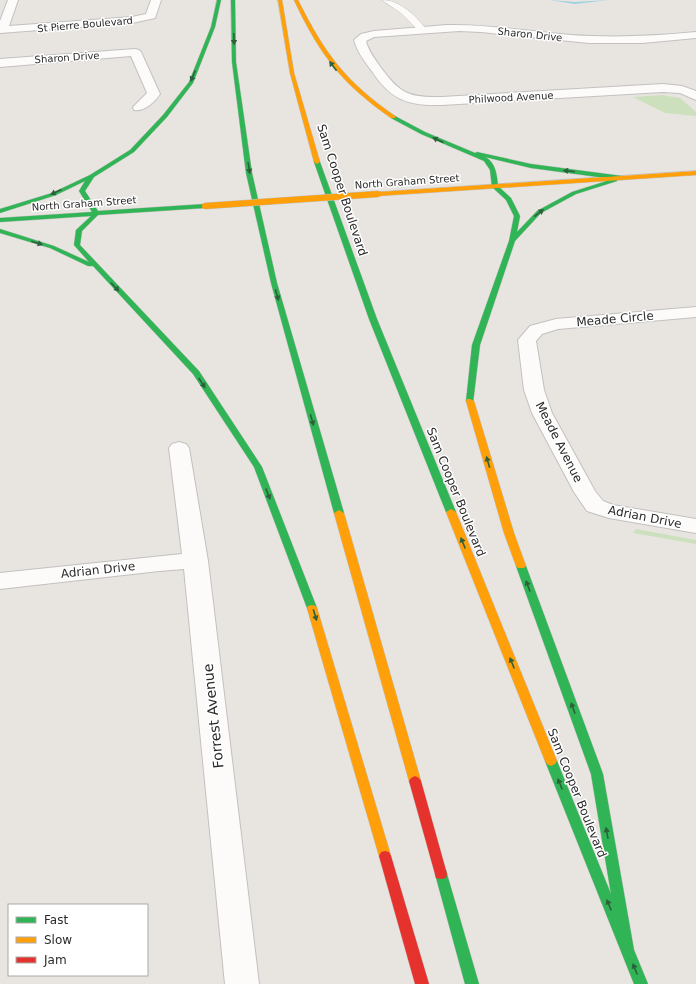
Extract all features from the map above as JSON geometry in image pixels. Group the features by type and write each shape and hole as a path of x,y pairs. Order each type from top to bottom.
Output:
{"main road":[{"path":"0,212 54,194 92,176 132,151 165,116 191,82 213,27 220,0"},
{"path":"233,0 234,62 249,173 274,283 472,984"},
{"name":"Sam Cooper Boulevard","path":"280,0 292,73 320,172 373,319 641,984"},
{"path":"296,0 319,47 335,70 354,89 373,105 398,122 486,160 492,170 494,187 509,199 517,216 512,241 476,345 470,400 509,533 597,774 628,954"},
{"path":"460,150 504,162 622,178"},
{"name":"North Graham Street","path":"0,220 696,173"},
{"path":"92,176 82,191 96,214 79,230 77,245 196,373 258,467 313,610 422,984"},
{"path":"512,241 539,212 574,193 622,178"},
{"path":"0,231 52,248 98,269"}],"street":[{"name":"St Pierre Boulevard","path":"13,0 1,30 132,20 151,16 156,0"},
{"name":"Sharon Drive","path":"365,36 423,30 475,28 553,37 599,40 653,39 696,36"},
{"name":"Philwood Avenue","path":"365,36 360,40 361,45 384,82 397,94 412,100 442,101 663,88 682,90 696,96"},
{"name":"Sharon Drive","path":"0,63 135,52 154,94 138,107"},
{"name":"Meade Circle","path":"536,330 556,324 696,312"},
{"name":"Meade Avenue","path":"536,330 527,340 534,390 542,413 585,492 595,506"},
{"name":"Forrest Avenue","path":"179,448 196,561 242,984"},
{"name":"Adrian Drive","path":"595,506 609,511 696,526"},
{"name":"Adrian Drive","path":"0,581 159,563 196,561"}],"lane":[{"path":"385,0 404,11 423,30"}],"green space":[{"path":"662,95 680,98 696,112 696,116 665,113 633,97"},
{"path":"636,529 696,540 696,544 633,533"}],"waterway":[{"path":"551,0 575,3 607,0"}],"traffic: fast":[{"path":"0,211 54,194 92,176 132,151 165,116 191,82 213,27 219,0"},
{"path":"233,0 234,62 249,173 274,283 339,513"},
{"path":"393,117 423,133 486,160 493,170 495,187 509,199 517,216 512,241 476,345 470,401"},
{"path":"477,154 531,166 622,178"},
{"path":"317,162 373,319 451,512"},
{"path":"92,176 82,191 96,214 79,230 77,245 196,373 258,467 312,608"},
{"path":"513,240 539,212 574,193 615,180"},
{"path":"0,220 205,206"},
{"path":"0,231 52,247 90,265"},
{"path":"521,566 597,774 628,954"},
{"path":"551,761 641,984"},
{"path":"441,874 472,984"}],"traffic: slow":[{"path":"280,0 292,73 317,162"},
{"path":"296,0 315,37 335,66 360,92 393,117"},
{"path":"378,194 696,173"},
{"path":"205,206 378,194"},
{"path":"470,401 509,533 521,566"},
{"path":"451,512 551,761"},
{"path":"339,513 415,781"},
{"path":"312,608 385,856"}],"traffic: jam":[{"path":"415,781 441,874"},
{"path":"385,856 422,984"}]}
